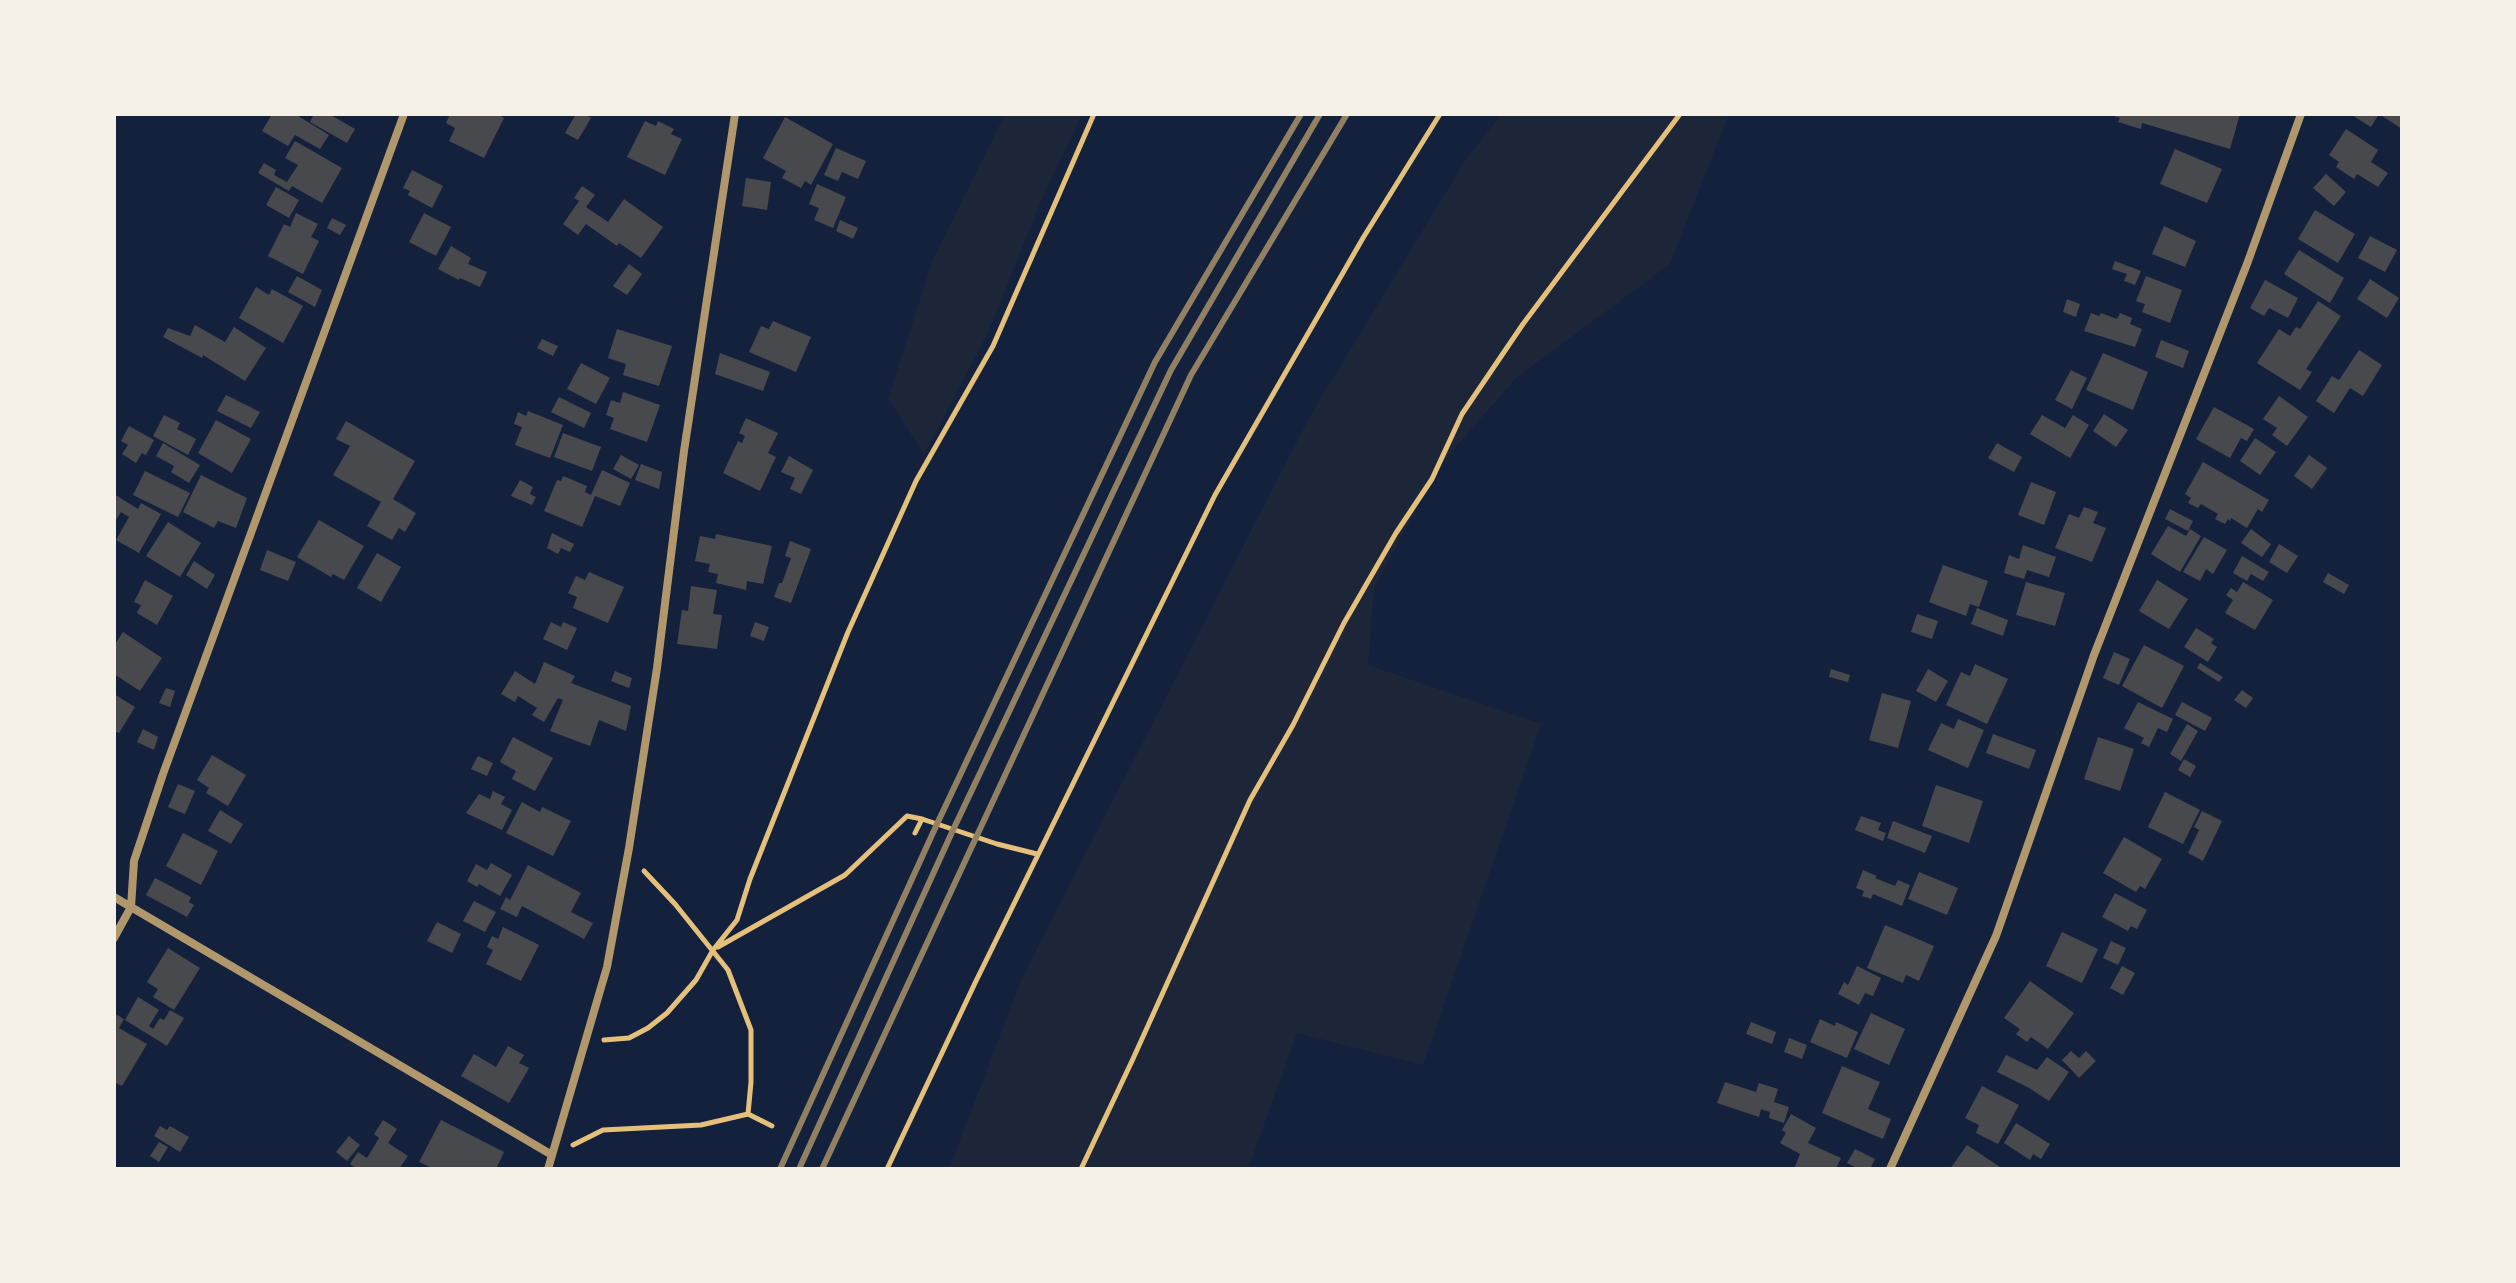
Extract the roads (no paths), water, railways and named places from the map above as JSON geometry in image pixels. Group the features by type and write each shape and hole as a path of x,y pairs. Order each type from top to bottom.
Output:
{"street":[{"path":"114,938 131,907 134,861 163,774 404,114"},
{"path":"548,1169 607,967 629,848 657,668 686,436 735,114"},
{"path":"1890,1169 1996,936 2094,655 2247,264 2301,114"},
{"path":"114,897 552,1155"}],"railway":[{"path":"780,1169 937,824 1155,362 1301,114"},
{"path":"799,1169 953,830 1171,370 1320,114"},
{"path":"822,1169 1191,375 1347,114"}]}
